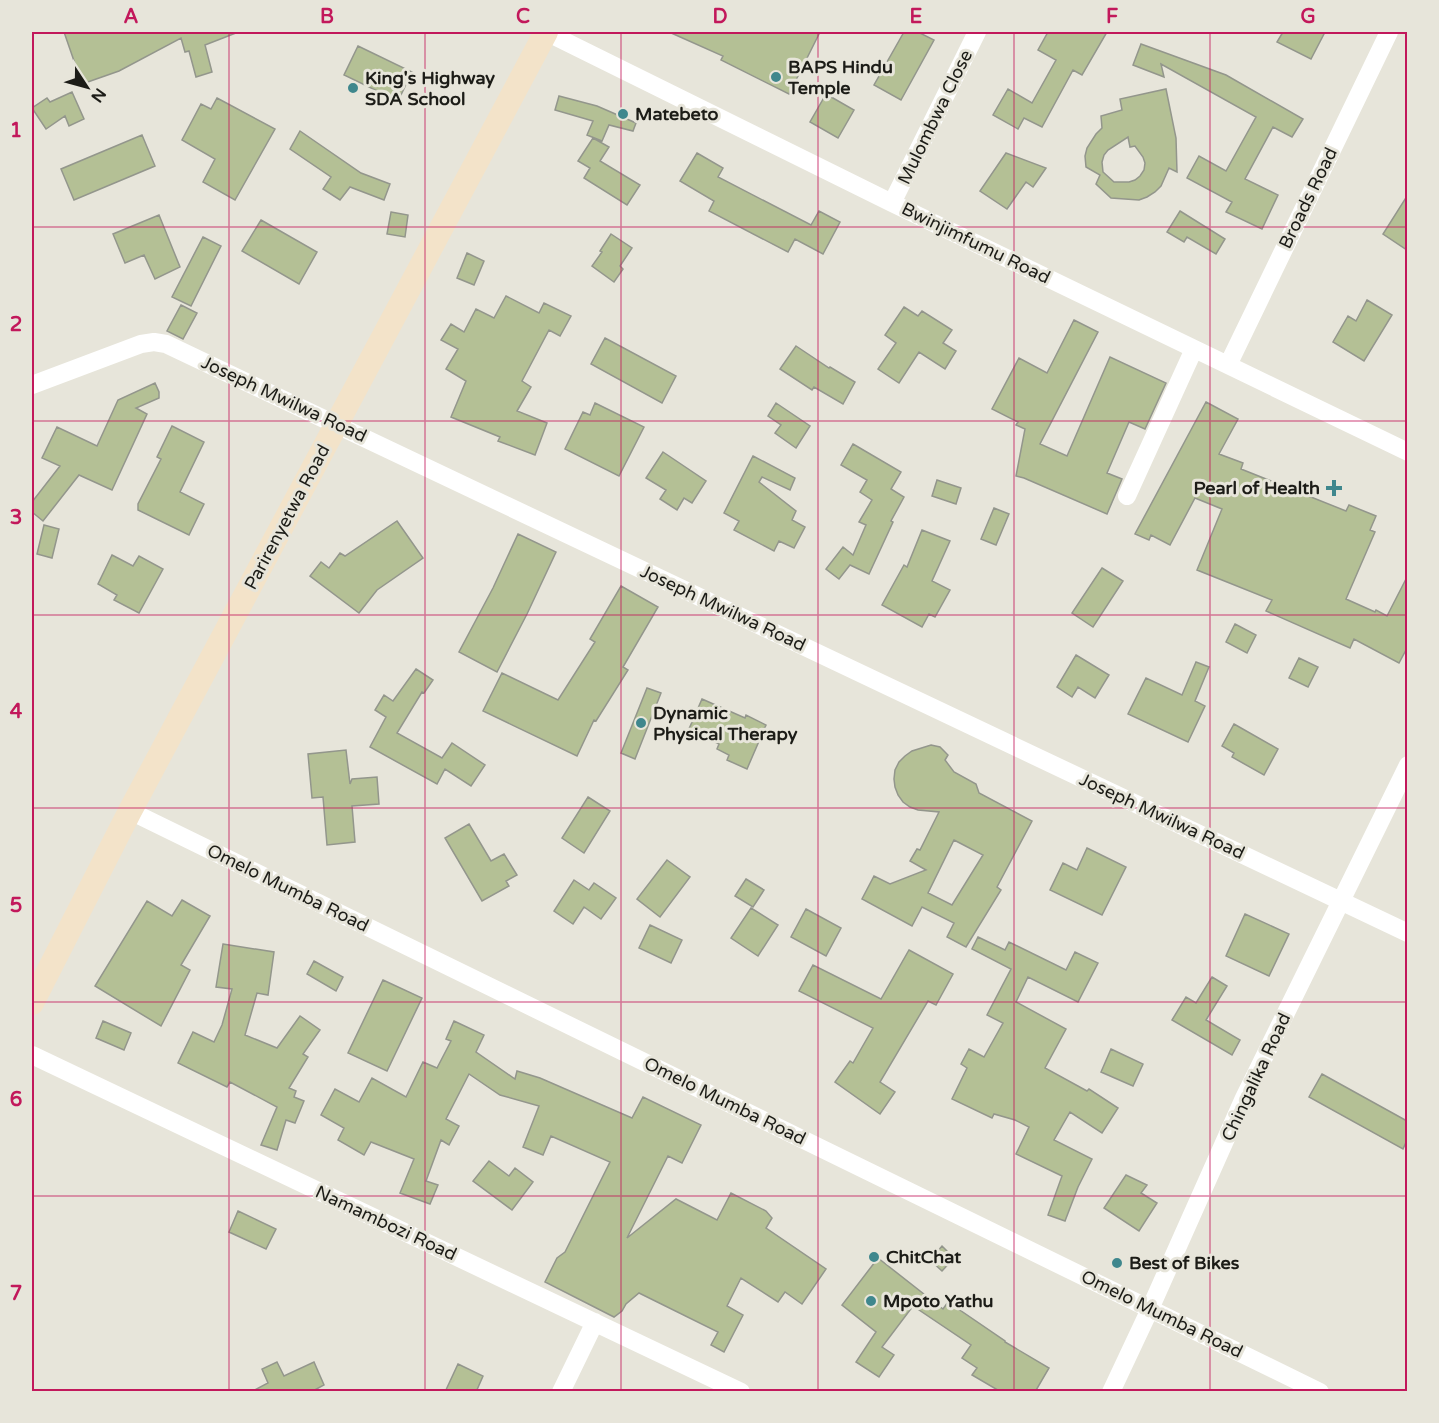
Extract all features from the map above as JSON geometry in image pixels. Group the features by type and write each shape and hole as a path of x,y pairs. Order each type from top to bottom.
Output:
{"main road":[{"name":"Parirenyetwa Road","path":"32,1003 130,811 546,32"}],"street":[{"name":"Bwinjimfumu Road","path":"546,32 892,203 1407,452"},
{"name":"Mulombwa Close","path":"892,203 977,32"},
{"name":"Broads Road","path":"1228,365 1389,32"},
{"name":"Joseph Mwilwa Road","path":"32,385 141,344 154,342 166,344 1407,933"},
{"path":"1127,496 1194,349"},
{"name":"Chingalika Road","path":"1111,1392 1244,1098 1407,765"},
{"name":"Omelo Mumba Road","path":"130,811 1320,1392"},
{"name":"Namambozi Road","path":"32,1055 741,1392"},
{"path":"561,1392 595,1322"}],"building":[{"path":"64,32 236,33 205,45 212,72 196,77 189,51 185,52 181,38 119,71 82,84"},
{"name":"BAPS Hindu Temple","path":"669,32 820,32 789,94 721,60 723,56"},
{"path":"904,32 918,32 934,40 901,100 874,85"},
{"path":"1048,32 1107,32 1082,75 1073,70 1042,127 1024,118 1018,129 993,115 1008,89 1032,103 1056,60 1038,50"},
{"path":"1283,32 1325,32 1311,59 1277,42"},
{"path":"1141,44 1226,75 1303,119 1292,137 1273,127 1245,179 1278,195 1262,229 1226,212 1232,202 1187,178 1199,156 1226,171 1256,117 1161,64 1164,77 1133,65"},
{"path":"358,46 412,72 398,101 344,75"},
{"path":"1166,89 1176,138 1177,172 1169,168 1161,186 1155,192 1139,200 1111,198 1096,184 1100,175 1086,167 1087,148 1102,128 1101,116 1122,110 1120,99","holes":["1128,137 1130,147 1135,146 1143,157 1144,170 1135,180 1114,182 1103,172 1104,155"]},
{"path":"72,92 84,119 69,126 65,116 46,129 32,108 47,98 50,102"},
{"path":"826,94 854,110 838,138 810,122"},
{"path":"559,96 597,106 636,123 633,131 609,125 602,141 587,135 593,121 555,110"},
{"path":"217,98 275,129 235,200 203,182 215,159 182,140 201,104 211,109"},
{"path":"300,131 361,173 390,184 384,200 350,187 340,200 323,189 331,177 290,149"},
{"path":"142,135 155,166 74,200 61,169"},
{"path":"593,138 609,147 600,161 640,185 627,205 584,178 590,168 578,161"},
{"path":"697,153 723,168 718,177 811,225 819,211 840,222 823,254 795,239 788,252 709,211 714,201 680,181"},
{"path":"1006,153 1046,168 1033,187 1026,182 1007,209 980,191"},
{"path":"1407,196 1407,250 1383,234"},
{"path":"1180,211 1225,239 1216,254 1187,237 1184,242 1167,232"},
{"path":"391,212 408,215 405,237 387,234"},
{"path":"159,215 180,267 155,279 144,255 125,263 113,234"},
{"path":"261,220 317,252 299,284 242,251"},
{"path":"611,234 632,248 620,266 623,269 614,282 592,266"},
{"path":"203,237 221,246 191,306 172,297"},
{"path":"467,253 484,261 474,285 457,278"},
{"path":"506,296 539,313 544,303 571,316 560,336 549,330 522,381 531,387 517,411 547,423 535,455 498,441 500,437 451,417 466,381 446,369 458,349 441,340 451,324 464,332 476,309 494,318"},
{"path":"1367,300 1392,315 1364,361 1333,342 1348,316 1356,321"},
{"path":"181,305 197,313 183,339 167,331"},
{"path":"904,307 918,316 922,311 952,330 943,343 956,351 945,369 919,352 899,383 878,369 896,343 885,335"},
{"path":"1074,320 1098,332 1040,444 1067,456 1110,357 1166,383 1145,429 1129,422 1107,473 1122,479 1107,514 1016,476 1025,429 1016,425 1018,422 992,409 1019,358 1047,373"},
{"path":"605,338 676,376 662,403 591,364"},
{"path":"796,346 855,382 843,404 814,387 812,390 780,369"},
{"path":"155,383 159,398 136,408 147,414 112,490 79,475 43,521 32,512 32,502 60,466 42,458 57,427 97,446 118,400"},
{"path":"1206,402 1238,419 1219,454 1243,463 1241,469 1346,511 1349,505 1376,516 1370,530 1375,532 1346,599 1387,616 1407,577 1407,648 1399,663 1354,639 1350,648 1266,611 1272,600 1197,570 1222,509 1195,498 1170,545 1151,535 1149,540 1135,534"},
{"path":"595,403 644,427 619,476 565,449 583,412 590,415"},
{"path":"776,403 810,426 796,448 775,433 781,425 768,416"},
{"path":"172,426 204,442 180,492 204,504 189,535 138,510 138,504 161,459 157,457"},
{"path":"853,444 901,472 891,489 904,497 891,521 893,522 869,574 850,565 839,579 826,569 843,547 853,555 866,525 859,522 872,500 860,492 867,480 841,465"},
{"path":"663,452 706,481 692,503 684,498 677,510 660,499 666,490 646,478"},
{"path":"753,456 795,478 790,490 762,477 759,482 796,511 792,520 805,527 794,548 779,541 774,551 734,530 739,521 724,513"},
{"path":"937,480 961,488 956,504 932,496"},
{"path":"994,508 1009,514 996,545 981,539"},
{"path":"397,521 423,558 377,590 359,613 310,576 321,562 329,568 340,553 345,556"},
{"path":"44,525 59,529 52,558 37,554"},
{"path":"922,530 950,541 932,581 950,590 935,617 929,614 922,627 882,605 904,565 907,567"},
{"path":"518,534 556,552 497,672 459,652"},
{"path":"112,555 133,566 139,556 163,569 139,613 114,600 117,595 98,584"},
{"path":"1102,568 1123,581 1093,627 1072,613"},
{"path":"621,586 658,607 623,667 628,670 596,721 594,720 577,756 483,711 502,673 558,700 595,642 590,639"},
{"path":"1235,624 1256,635 1247,653 1226,642"},
{"path":"1076,655 1109,675 1095,698 1078,687 1072,697 1057,687"},
{"path":"1299,658 1318,667 1308,687 1289,678"},
{"path":"1196,662 1209,667 1195,701 1205,706 1188,742 1128,714 1146,678 1182,695"},
{"path":"416,669 433,680 424,693 422,692 397,733 442,758 452,743 485,765 471,786 445,769 437,784 370,747 386,717 375,710 384,695 393,701"},
{"name":"Dynamic Physical Therapy","path":"647,688 661,693 635,759 621,753"},
{"path":"702,699 766,725 747,769 727,760 729,755 717,749 719,744 689,729"},
{"path":"1234,724 1278,749 1264,775 1232,757 1234,753 1222,746"},
{"path":"931,745 940,747 948,755 945,760 954,772 976,784 979,793 1032,821 997,887 1001,890 966,947 947,937 954,923 922,907 912,926 862,899 874,876 890,884 926,870 910,861 917,849 920,850 939,812 918,810 903,802 898,795 894,779 899,762 912,751","holes":["954,840 983,855 952,905 928,893"]},
{"path":"346,750 350,784 352,779 377,777 379,804 352,806 355,842 327,845 323,797 312,798 308,754"},
{"path":"588,797 610,811 584,853 562,838"},
{"path":"469,824 491,861 504,854 517,875 506,881 509,886 482,901 445,838"},
{"path":"1087,848 1126,867 1102,915 1050,890 1063,863 1077,870"},
{"path":"667,860 690,877 660,917 637,899"},
{"path":"746,879 764,890 753,907 735,896"},
{"path":"574,880 589,890 594,883 616,898 601,919 584,907 573,924 554,911"},
{"path":"182,900 210,916 181,965 190,970 161,1026 95,986 147,901 172,916"},
{"path":"751,908 778,925 758,956 731,938"},
{"path":"806,909 841,928 826,956 791,937"},
{"path":"1245,914 1289,934 1269,976 1226,956"},
{"path":"650,925 682,940 671,963 639,948"},
{"path":"978,937 1005,950 1009,942 1066,970 1075,952 1098,963 1078,1002 1028,977 1016,1002 1066,1029 1045,1068 1087,1091 1089,1089 1118,1108 1102,1133 1070,1112 1054,1140 1092,1159 1065,1221 1048,1215 1062,1176 1016,1154 1029,1127 994,1114 992,1118 952,1099 967,1068 961,1064 969,1049 984,1057 1003,1023 987,1015 1011,969 972,949"},
{"path":"223,944 274,952 268,995 257,993 245,1035 277,1048 300,1016 320,1030 303,1054 308,1057 289,1088 296,1091 294,1097 304,1101 295,1123 286,1120 277,1150 261,1145 277,1107 230,1082 227,1087 178,1063 193,1032 214,1042 222,1025 232,989 216,987"},
{"path":"909,950 953,974 936,1005 928,1001 880,1082 895,1092 880,1114 835,1082 850,1061 853,1063 873,1028 799,991 813,965 881,999"},
{"path":"314,961 343,977 336,991 307,974"},
{"path":"1212,977 1227,986 1206,1020 1240,1040 1232,1055 1172,1020 1186,997 1196,1003"},
{"path":"383,980 422,998 387,1071 348,1053"},
{"path":"103,1021 131,1033 124,1050 96,1038"},
{"path":"454,1021 484,1035 476,1052 515,1079 517,1071 540,1078 632,1118 643,1097 701,1125 682,1163 668,1156 627,1238 676,1199 717,1220 731,1193 766,1211 772,1218 766,1228 826,1269 802,1304 785,1292 778,1302 741,1278 727,1306 743,1315 724,1352 711,1345 718,1332 639,1293 614,1317 545,1282 557,1258 565,1252 610,1162 551,1136 543,1155 523,1147 539,1106 500,1095 469,1074 446,1119 459,1126 449,1145 441,1140 426,1181 438,1185 430,1204 400,1193 414,1159 371,1142 364,1155 338,1140 344,1128 321,1115 335,1089 359,1102 372,1078 406,1097 423,1062 437,1068 451,1041 446,1039"},
{"path":"1111,1049 1143,1064 1133,1086 1101,1072"},
{"path":"1322,1074 1407,1121 1407,1140 1403,1149 1309,1097"},
{"path":"489,1161 509,1176 515,1168 533,1182 512,1210 473,1181"},
{"path":"1126,1175 1147,1185 1141,1193 1157,1203 1139,1231 1104,1208"},
{"path":"238,1211 276,1229 266,1249 229,1232"},
{"path":"942,1246 954,1258 942,1271 930,1260"},
{"path":"878,1258 943,1309 948,1302 1005,1342 1049,1368 1035,1392 1001,1392 972,1375 977,1368 962,1358 971,1345 913,1306 882,1347 894,1355 879,1377 856,1362 876,1332 842,1305"},
{"path":"277,1362 284,1376 314,1362 324,1385 311,1392 251,1392 268,1383 262,1369"},
{"path":"458,1364 483,1376 476,1392 445,1392"}],"place":[{"name":"BAPS Hindu Temple","path":"776,77"},
{"name":"King's Highway SDA School","path":"353,88"},
{"name":"Matebeto","path":"623,114"},
{"name":"Pearl of Health","path":"1334,488"},
{"name":"Dynamic Physical Therapy","path":"641,723"},
{"name":"ChitChat","path":"874,1257"},
{"name":"Best of Bikes","path":"1117,1263"},
{"name":"Mpoto Yathu","path":"871,1301"}]}
